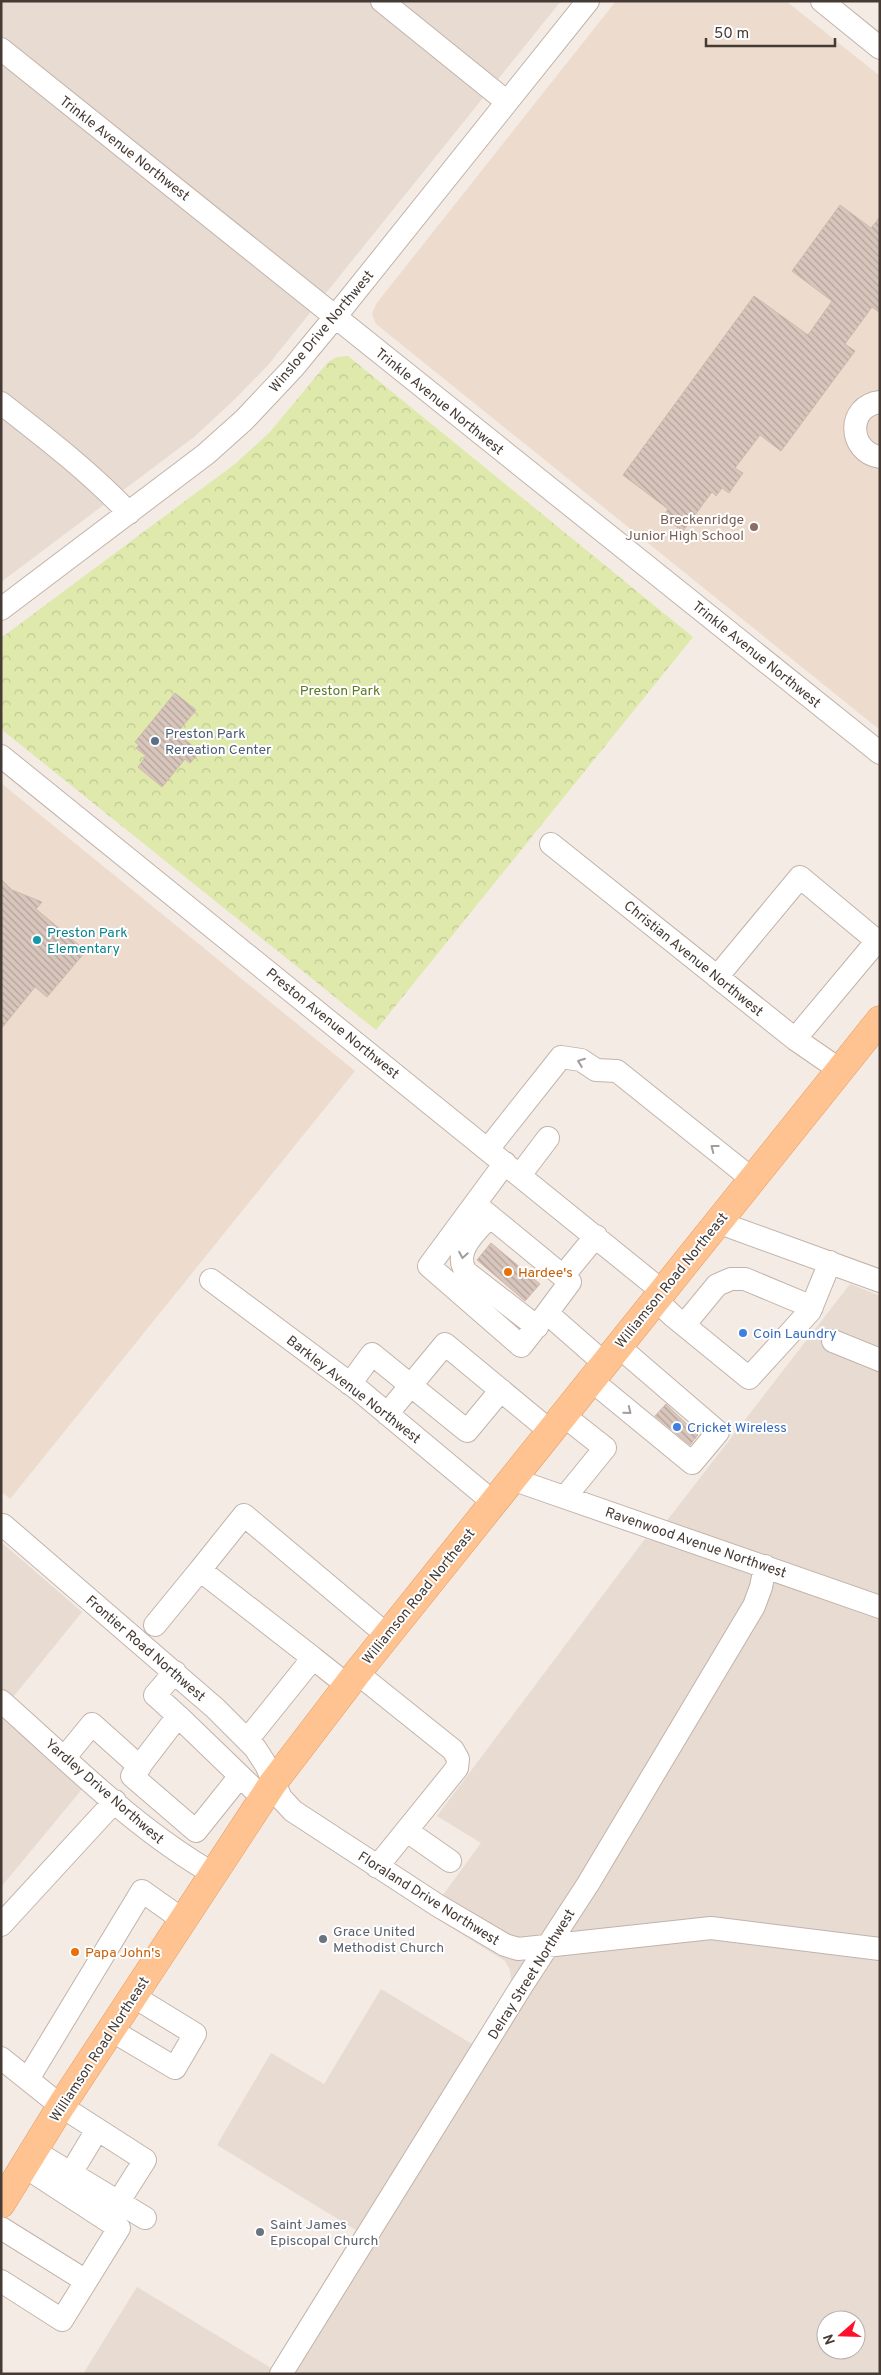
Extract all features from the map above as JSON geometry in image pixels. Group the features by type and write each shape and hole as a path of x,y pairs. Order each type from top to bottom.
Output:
{"main road":[{"name":"Williamson Road Northeast","path":"1,2204 61,2106 268,1791 352,1679 880,1020"}],"street":[{"path":"382,1 508,102"},
{"name":"Winsloe Drive Northwest","path":"1,609 206,454 244,420 293,368 335,317 588,1"},
{"path":"822,1 880,48"},
{"name":"Trinkle Avenue Northwest","path":"1,49 880,753"},
{"path":"880,402 866,406 858,414 855,424 858,443 865,451 880,457"},
{"path":"1,403 77,462 129,513"},
{"name":"Preston Avenue Northwest","path":"1,756 596,1236 659,1295 684,1325 749,1378 812,1307"},
{"name":"Christian Avenue Northwest","path":"551,844 795,1039 840,1070"},
{"path":"717,976 800,877 877,941 795,1039"},
{"path":"604,1363 692,1463 718,1432 604,1363 462,1268 461,1257 465,1246 504,1162 561,1057 581,1060 596,1070 617,1071 752,1179"},
{"path":"504,1162 548,1138"},
{"path":"483,1210 570,1282 521,1346 429,1266 483,1210"},
{"path":"717,1222 880,1281"},
{"path":"563,1276 596,1236"},
{"path":"684,1325 717,1285 731,1279 745,1279 812,1307 830,1262"},
{"name":"Barkley Avenue Northwest","path":"212,1280 350,1384 493,1502"},
{"path":"833,1341 880,1360"},
{"path":"387,1414 445,1344 501,1390 557,1423 609,1442 566,1496"},
{"path":"350,1384 372,1354 467,1431 501,1390"},
{"name":"Ravenwood Avenue Northwest","path":"512,1479 566,1496 880,1607"},
{"path":"155,1625 244,1515 387,1635"},
{"name":"Frontier Road Northwest","path":"3,1525 216,1708 247,1740 266,1765 268,1791"},
{"name":"Delray Street Northwest","path":"281,2374 588,1884 754,1606 761,1587 765,1566"},
{"path":"200,1570 313,1658 352,1679 453,1750 458,1759 457,1768 377,1868"},
{"path":"247,1740 313,1658"},
{"path":"174,1672 155,1695 240,1776 268,1791"},
{"name":"Yardley Drive Northwest","path":"1,1701 161,1840 182,1856 214,1874"},
{"path":"178,1716 132,1776 196,1831 240,1776"},
{"path":"65,1757 92,1724 140,1767"},
{"name":"Floraland Drive Northwest","path":"268,1791 281,1798 293,1811 377,1868 505,1945 518,1949 710,1928 880,1949"},
{"path":"1,1925 115,1801"},
{"path":"161,1840 179,1817"},
{"path":"408,1831 450,1861"},
{"path":"28,2079 142,1891 183,1920"},
{"path":"111,2030 175,2068 195,2034 133,1996"},
{"path":"1,2058 61,2106 145,2160 118,2201"},
{"path":"71,2173 97,2130"},
{"path":"29,2158 71,2173 145,2218"},
{"path":"1,2281 62,2320 119,2228 29,2158"},
{"path":"1,2228 86,2281"}],"shaded area":[{"path":"1,1 561,1 268,365 194,437 1,582"},
{"name":"Breckenridge Junior High School","path":"616,1 786,1 880,76 880,730 376,324 372,314 376,304"},
{"path":"1,783 355,1071 10,1499 1,1491"},
{"path":"850,1284 880,1296 880,2374 83,2374 137,2287 271,2368 356,2230 217,2145 271,2053 324,2084 381,1989 472,2044 508,1989 511,1980 510,1970 505,1961 429,1914 481,1843 437,1816 645,1539 652,1540"},
{"path":"1,1542 82,1612 1,1712"},
{"path":"1,1718 83,1788 1,1887"}],"green space":[{"name":"Preston Park","path":"348,356 693,637 376,1030 1,729 1,638 235,464 270,432 328,362 337,357"}],"building":[{"path":"840,205 871,228 880,217 880,313 872,307 845,344 855,351 781,451 760,435 735,468 743,473 729,493 722,488 716,496 712,492 683,531 663,517 668,509 623,475 754,296 808,335 832,301 792,271"},
{"name":"Preston Park Rereation Center","path":"175,693 196,710 177,733 200,752 190,763 185,759 162,787 138,767 146,756 136,748 139,745 135,742"},
{"name":"Preston Park Elementary","path":"1,879 12,890 42,902 36,909 86,951 47,997 35,987 1,1029"},
{"name":"Hardee's","path":"491,1243 540,1284 525,1301 477,1260"},
{"name":"Cricket Wireless","path":"666,1404 698,1435 690,1445 655,1416"}],"place":[{"name":"Breckenridge Junior High School","path":"754,527"},
{"name":"Preston Park Rereation Center","path":"155,741"},
{"name":"Preston Park Elementary","path":"37,940"},
{"name":"Hardee's","path":"508,1272"},
{"name":"Coin Laundry","path":"743,1333"},
{"name":"Cricket Wireless","path":"677,1427"},
{"name":"Grace United Methodist Church","path":"323,1939"},
{"name":"Papa John's","path":"75,1952"},
{"name":"Saint James Episcopal Church","path":"260,2232"}]}
